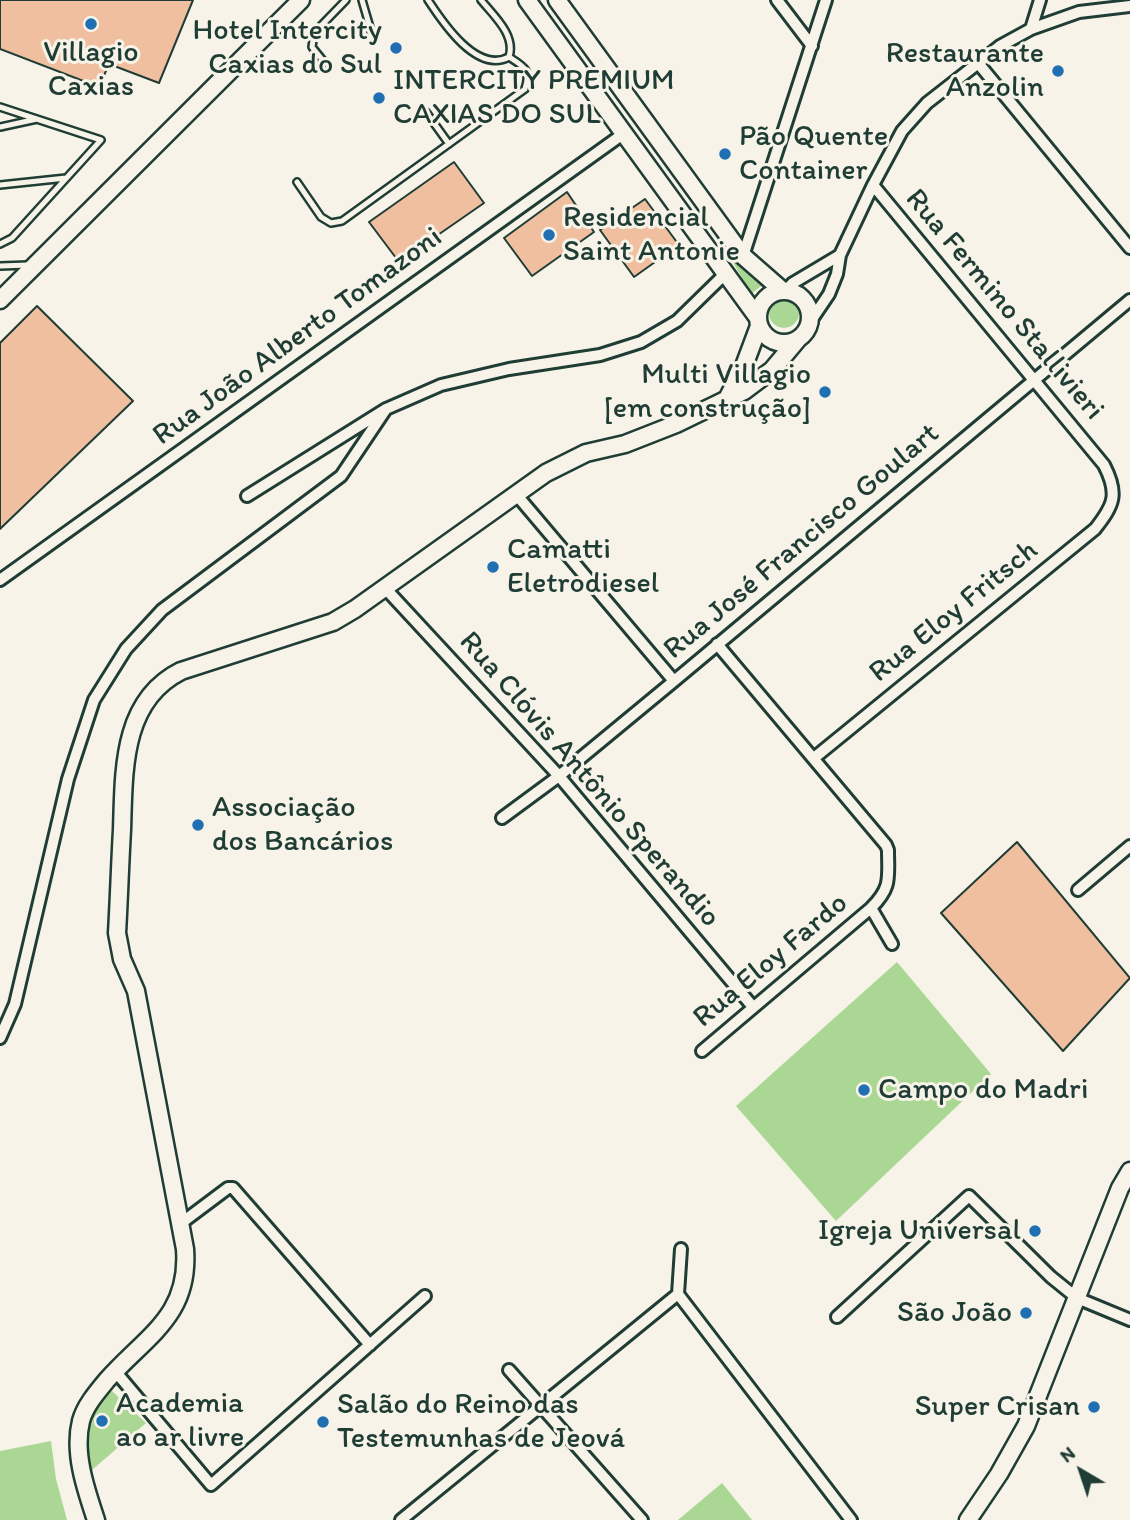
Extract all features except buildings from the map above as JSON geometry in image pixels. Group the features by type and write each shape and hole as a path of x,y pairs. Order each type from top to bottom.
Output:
{"main road":[{"path":"0,300 6,288 35,265 301,0"},
{"path":"527,0 769,338 775,342 791,342 803,332"},
{"path":"557,0 743,256 784,291"},
{"path":"564,50 583,36"},
{"path":"647,167 667,151"},
{"path":"96,1520 82,1471 79,1435 81,1420 97,1391 159,1328 174,1308 183,1289 186,1268 136,991 122,960 117,933 124,770 130,736 142,707 163,680 181,671 333,622 546,473 586,453 638,439 727,399 755,384 772,370 803,332 810,316 802,299 794,293 775,293 762,302 759,322 744,366 727,399"},
{"path":"968,1520 999,1474 1026,1426 1120,1188 1130,1171"}],"street":[{"path":"777,0 812,46"},
{"path":"743,256 826,0"},
{"path":"1031,29 1040,0"},
{"path":"803,332 829,294 837,274 840,255 902,131 927,103 1000,46 1031,29 1079,12 1130,6"},
{"path":"978,63 1130,248"},
{"name":"Rua João Alberto Tomazoni","path":"0,580 623,134"},
{"name":"Rua Fermino Stallivieri","path":"873,185 1104,465 1112,481 1112,495"},
{"path":"784,291 840,255"},
{"path":"247,496 386,409 441,385 509,369 600,355 641,342 677,321 724,274"},
{"name":"Rua José Francisco Goulart","path":"502,818 559,776 718,645 1130,300"},
{"path":"0,1038 15,1004 65,792 94,700 126,649 162,610 341,476 386,409"},
{"path":"515,494 674,681"},
{"name":"Rua Eloy Fritsch","path":"814,758 1095,529 1110,511 1112,495"},
{"name":"Rua Clóvis Antônio Sperandio","path":"385,588 559,776 753,1007"},
{"name":"Rua Eloy Fardo","path":"702,1051 871,908 885,895 888,885 888,850 718,645"},
{"path":"1077,890 1130,846"},
{"path":"871,908 892,944"},
{"path":"180,1224 228,1188 233,1188 370,1345"},
{"path":"837,1317 969,1196 1051,1277 1077,1298 1130,1320"},
{"path":"681,1249 678,1294 851,1520"},
{"path":"401,1520 415,1516 540,1405 678,1294"},
{"path":"115,1371 211,1485 425,1296"},
{"path":"509,1370 642,1520"}],"lane":[{"path":"325,63 312,47 314,33 346,0"},
{"path":"362,0 371,31"},
{"path":"428,0 463,45 483,59 501,61 509,57 512,49 506,31 481,0"},
{"path":"297,182 321,217 331,223 342,221 525,89 528,78 524,67 509,57"},
{"path":"0,107 101,140 12,238 0,244"},
{"path":"426,112 449,144"},
{"path":"0,127 37,119"},
{"path":"0,185 66,178"},
{"path":"0,266 35,265"}],"green space":[{"path":"730,257 765,283 751,294"},
{"path":"784,298 795,302 799,313 795,324 784,328 773,324 769,313 773,302"},
{"name":"Campo do Madri","path":"897,962 991,1074 836,1221 736,1106"},
{"path":"112,1391 146,1423 84,1477 84,1440 88,1419 101,1400"},
{"path":"51,1441 56,1479 67,1520 0,1520 0,1451"},
{"path":"722,1483 752,1520 678,1520"}],"place":[{"name":"Villagio Caxias","path":"91,24"},
{"name":"Hotel Intercity Caxias do Sul","path":"396,48"},
{"name":"Restaurante Anzolin","path":"1058,71"},
{"name":"INTERCITY PREMIUM CAXIAS DO SUL","path":"379,98"},
{"name":"Pão Quente Container","path":"725,154"},
{"name":"Residencial Saint Antonie","path":"549,235"},
{"name":"Multi Villagio [em construção]","path":"825,392"},
{"name":"Camatti Eletrodiesel","path":"493,567"},
{"name":"Associação dos Bancários","path":"198,825"},
{"name":"Campo do Madri","path":"864,1090"},
{"name":"Igreja Universal","path":"1035,1231"},
{"name":"São João","path":"1026,1313"},
{"name":"Super Crisan","path":"1094,1407"},
{"name":"Academia ao ar livre","path":"102,1421"},
{"name":"Salão do Reino das Testemunhas de Jeová","path":"323,1422"}]}
